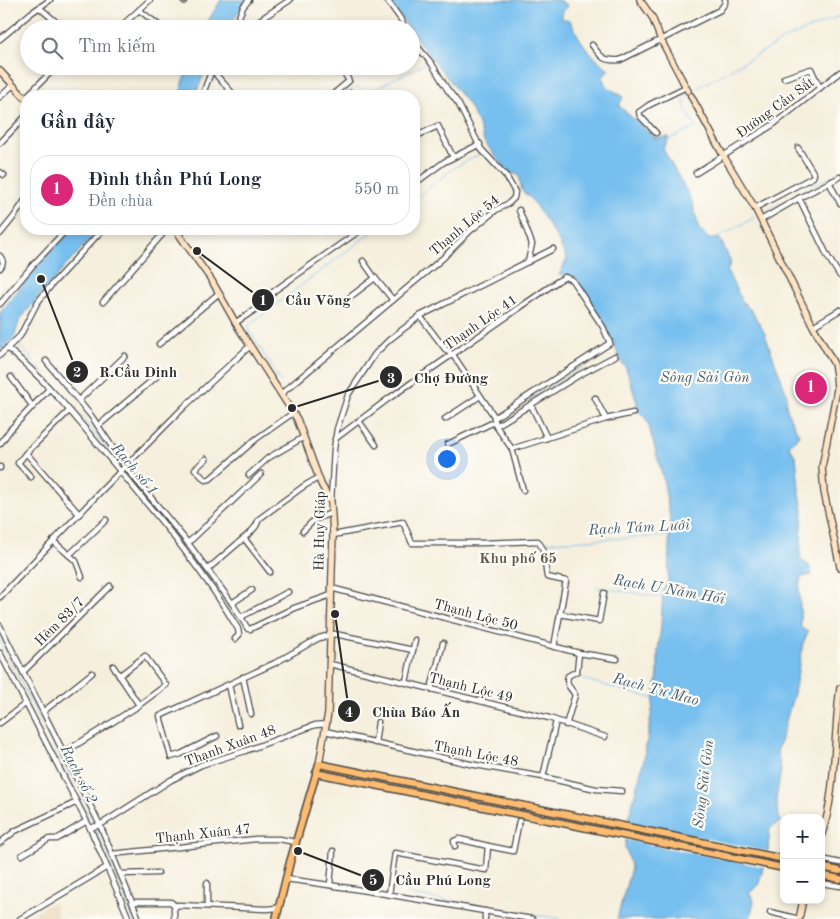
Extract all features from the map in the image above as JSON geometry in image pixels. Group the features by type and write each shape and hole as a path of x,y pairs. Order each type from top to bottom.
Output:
{"main road":[{"name":"Hà Huy Giáp","path":"276,919 285,879 319,764"},
{"path":"319,764 780,858"},
{"path":"316,773 780,867"},
{"path":"825,868 840,871"},
{"path":"825,876 840,879"}],"street":[{"path":"25,20 50,0"},
{"path":"128,20 150,0"},
{"path":"238,20 243,7 249,0"},
{"path":"260,20 290,0"},
{"path":"387,0 401,20"},
{"path":"640,0 652,17 661,40 723,155 759,215 813,326 834,364 837,389 822,467 824,492 840,567"},
{"path":"592,46 601,57 608,60 620,60 720,10 725,0"},
{"path":"40,8 54,20"},
{"path":"140,10 153,20"},
{"path":"0,39 20,24"},
{"name":"Thạnh Lộc 54","path":"281,394 443,258 477,226 514,198 515,192 506,176 482,149 458,103 420,50"},
{"path":"784,78 811,69 820,88"},
{"path":"0,71 20,92"},
{"name":"Đường Cầu Sắt","path":"696,173 774,124 840,72"},
{"path":"34,90 48,75"},
{"path":"204,90 210,75"},
{"path":"217,75 230,90"},
{"path":"338,90 348,81 345,75"},
{"path":"0,97 13,85"},
{"path":"656,133 640,116 639,112 649,105 689,91"},
{"path":"0,143 20,122"},
{"path":"420,134 438,126 453,157"},
{"path":"759,215 813,177 814,174 798,148"},
{"path":"420,180 453,157 482,149"},
{"path":"759,215 799,198 840,177"},
{"path":"830,182 840,203"},
{"path":"799,198 828,257 840,276"},
{"path":"0,234 13,218 20,205"},
{"path":"519,210 532,244 528,262"},
{"path":"0,304 32,265 61,235"},
{"path":"0,355 18,338 37,303 53,282 97,235"},
{"path":"103,302 162,235"},
{"path":"179,235 219,293 235,323 293,413 304,437 318,478 331,502"},
{"path":"235,323 258,308 281,286 353,235"},
{"name":"Hà Huy Giáp","path":"319,764 327,724 330,664 333,534 331,502 335,439 344,405 364,368 375,354 389,340 420,316 554,249"},
{"path":"0,256 3,260 3,265 0,268"},
{"path":"363,261 393,300"},
{"path":"350,297 375,278"},
{"name":"Thạnh Lộc 41","path":"335,439 558,281 566,278 572,280 603,328 610,343 574,367"},
{"path":"159,344 219,293"},
{"path":"813,326 840,310"},
{"path":"420,316 452,355 480,396 512,449 523,490"},
{"path":"0,597 125,466 184,407 250,346"},
{"path":"7,348 32,368 121,471 184,548 229,614 239,632 238,637 235,639"},
{"path":"79,400 125,356"},
{"path":"448,444 531,405 579,375 615,356"},
{"path":"46,361 79,400 125,466 208,569 247,628 250,629 331,591"},
{"path":"495,422 574,367 579,375"},
{"path":"98,426 156,376"},
{"path":"11,378 33,407"},
{"path":"1,441 49,389"},
{"path":"444,419 480,396"},
{"path":"595,398 606,419"},
{"path":"531,405 547,438"},
{"path":"31,477 18,463 69,411"},
{"path":"512,449 633,412"},
{"path":"206,459 195,470 205,480 210,478 256,439 293,413"},
{"path":"359,421 376,445"},
{"path":"249,475 268,458 304,437"},
{"path":"26,453 79,514"},
{"path":"188,543 261,474"},
{"path":"208,569 244,538 256,526 259,519 318,478"},
{"path":"303,531 314,520 331,512"},
{"path":"69,555 106,520"},
{"path":"333,534 403,522 406,524 412,543 538,541 543,548 546,577 566,581 554,646"},
{"path":"244,538 270,572"},
{"path":"54,541 76,561 82,577"},
{"name":"Hẻm 83/7","path":"23,672 110,586"},
{"path":"232,603 252,590"},
{"name":"Thạnh Lộc 50","path":"331,591 580,654 617,659"},
{"path":"240,617 288,592"},
{"path":"560,614 599,621 604,593"},
{"path":"0,626 65,752 100,825 139,919"},
{"path":"217,736 171,757 160,716 275,663 320,638 331,634 413,650"},
{"path":"406,682 415,640"},
{"path":"431,689 443,643"},
{"path":"0,653 90,828 129,919"},
{"path":"566,724 575,695 569,688 567,678 577,671 580,654"},
{"path":"65,752 166,686 145,656 119,676"},
{"name":"Thạnh Lộc 49","path":"330,664 556,721 606,737"},
{"path":"113,666 139,705"},
{"path":"44,711 92,673"},
{"path":"243,677 251,714"},
{"path":"228,685 238,725"},
{"path":"825,822 830,804 840,688"},
{"path":"0,723 25,704"},
{"path":"543,778 556,721"},
{"path":"375,743 378,722"},
{"name":"Thạnh Xuân 48","path":"90,828 100,825 171,780 201,765 315,725 327,724"},
{"name":"Thạnh Lộc 48","path":"326,731 596,790 622,791"},
{"path":"0,843 15,831 75,802"},
{"path":"455,846 454,841 459,838 513,851 519,821"},
{"path":"22,855 86,822"},
{"name":"Thạnh Xuân 47","path":"112,854 256,839 279,839 296,842"},
{"path":"389,894 395,853 486,870 488,846"},
{"path":"330,885 333,851"},
{"path":"825,860 840,863"},
{"path":"20,919 106,867"},
{"path":"121,874 158,873"},
{"path":"285,879 389,894 516,918 532,919"},
{"path":"207,883 207,906"},
{"path":"825,883 840,886"},
{"path":"132,902 171,902 175,906 278,908"},
{"path":"770,912 799,919 802,904"},
{"path":"174,919 175,906"},
{"path":"485,912 485,919"}],"shaded area":[{"path":"52,903 55,904 57,919 31,919 37,916 35,912"}],"water":[{"path":"221,0 246,0 233,20 209,20"},
{"name":"Sông Sài Gòn","path":"389,0 559,0 567,5 560,18 570,20 586,47 609,69 603,77 605,85 623,97 619,106 655,138 669,137 663,149 692,201 699,229 709,239 720,239 731,262 727,271 742,301 751,310 764,332 787,395 787,411 799,435 789,446 796,457 803,510 800,559 809,566 812,575 801,577 799,588 801,628 808,632 803,643 794,693 777,752 781,769 776,800 780,822 770,828 768,850 758,886 749,893 754,901 750,919 617,919 631,868 625,847 628,821 644,759 658,674 663,591 668,581 670,518 663,478 648,423 638,411 626,368 621,362 612,339 576,278 568,274 559,275 567,259 557,238 531,199 522,191 519,175 509,173 484,141 478,123 468,104 420,43 420,20 403,20"},
{"path":"185,75 203,75 197,90 181,90"},
{"path":"66,235 94,235 39,296 20,320 14,337 0,351 0,313 41,262"}],"pier":[{"path":"625,822 770,852 765,867 623,839"}],"waterway":[{"path":"668,140 696,127 685,109 684,99 697,88 789,37 840,16"},
{"path":"420,66 428,62"},
{"path":"373,90 402,75"},
{"path":"351,90 357,86 362,90"},
{"path":"420,194 454,168 481,153"},
{"path":"761,214 840,172"},
{"path":"715,239 755,217"},
{"path":"281,382 249,330 249,325 368,235"},
{"name":"Rạch số 1","path":"17,342 123,467"},
{"path":"496,421 615,346"},
{"name":"Rạch số 1","path":"125,470 202,568 243,630"},
{"name":"Rạch Tám Lưới","path":"547,542 669,536"},
{"name":"Rạch U Năm Hối","path":"597,587 664,598"},
{"name":"Rạch số 2","path":"0,640 93,824"},
{"name":"Rạch Tư Mao","path":"582,679 655,699"},
{"name":"Rạch số 2","path":"95,828 134,919"},
{"path":"406,894 561,919"}],"place":[{"name":"Cầu Võng","path":"197,251"},
{"name":"R.Cầu Dinh","path":"41,279"},
{"name":"Đình thần Phú Long","path":"811,388"},
{"name":"Chợ Đường","path":"292,408"},
{"name":"Chùa Báo Ấn","path":"335,614"},
{"name":"Cầu Phú Long","path":"298,851"}],"district":[{"name":"Khu phố 65","path":"518,558"}]}
